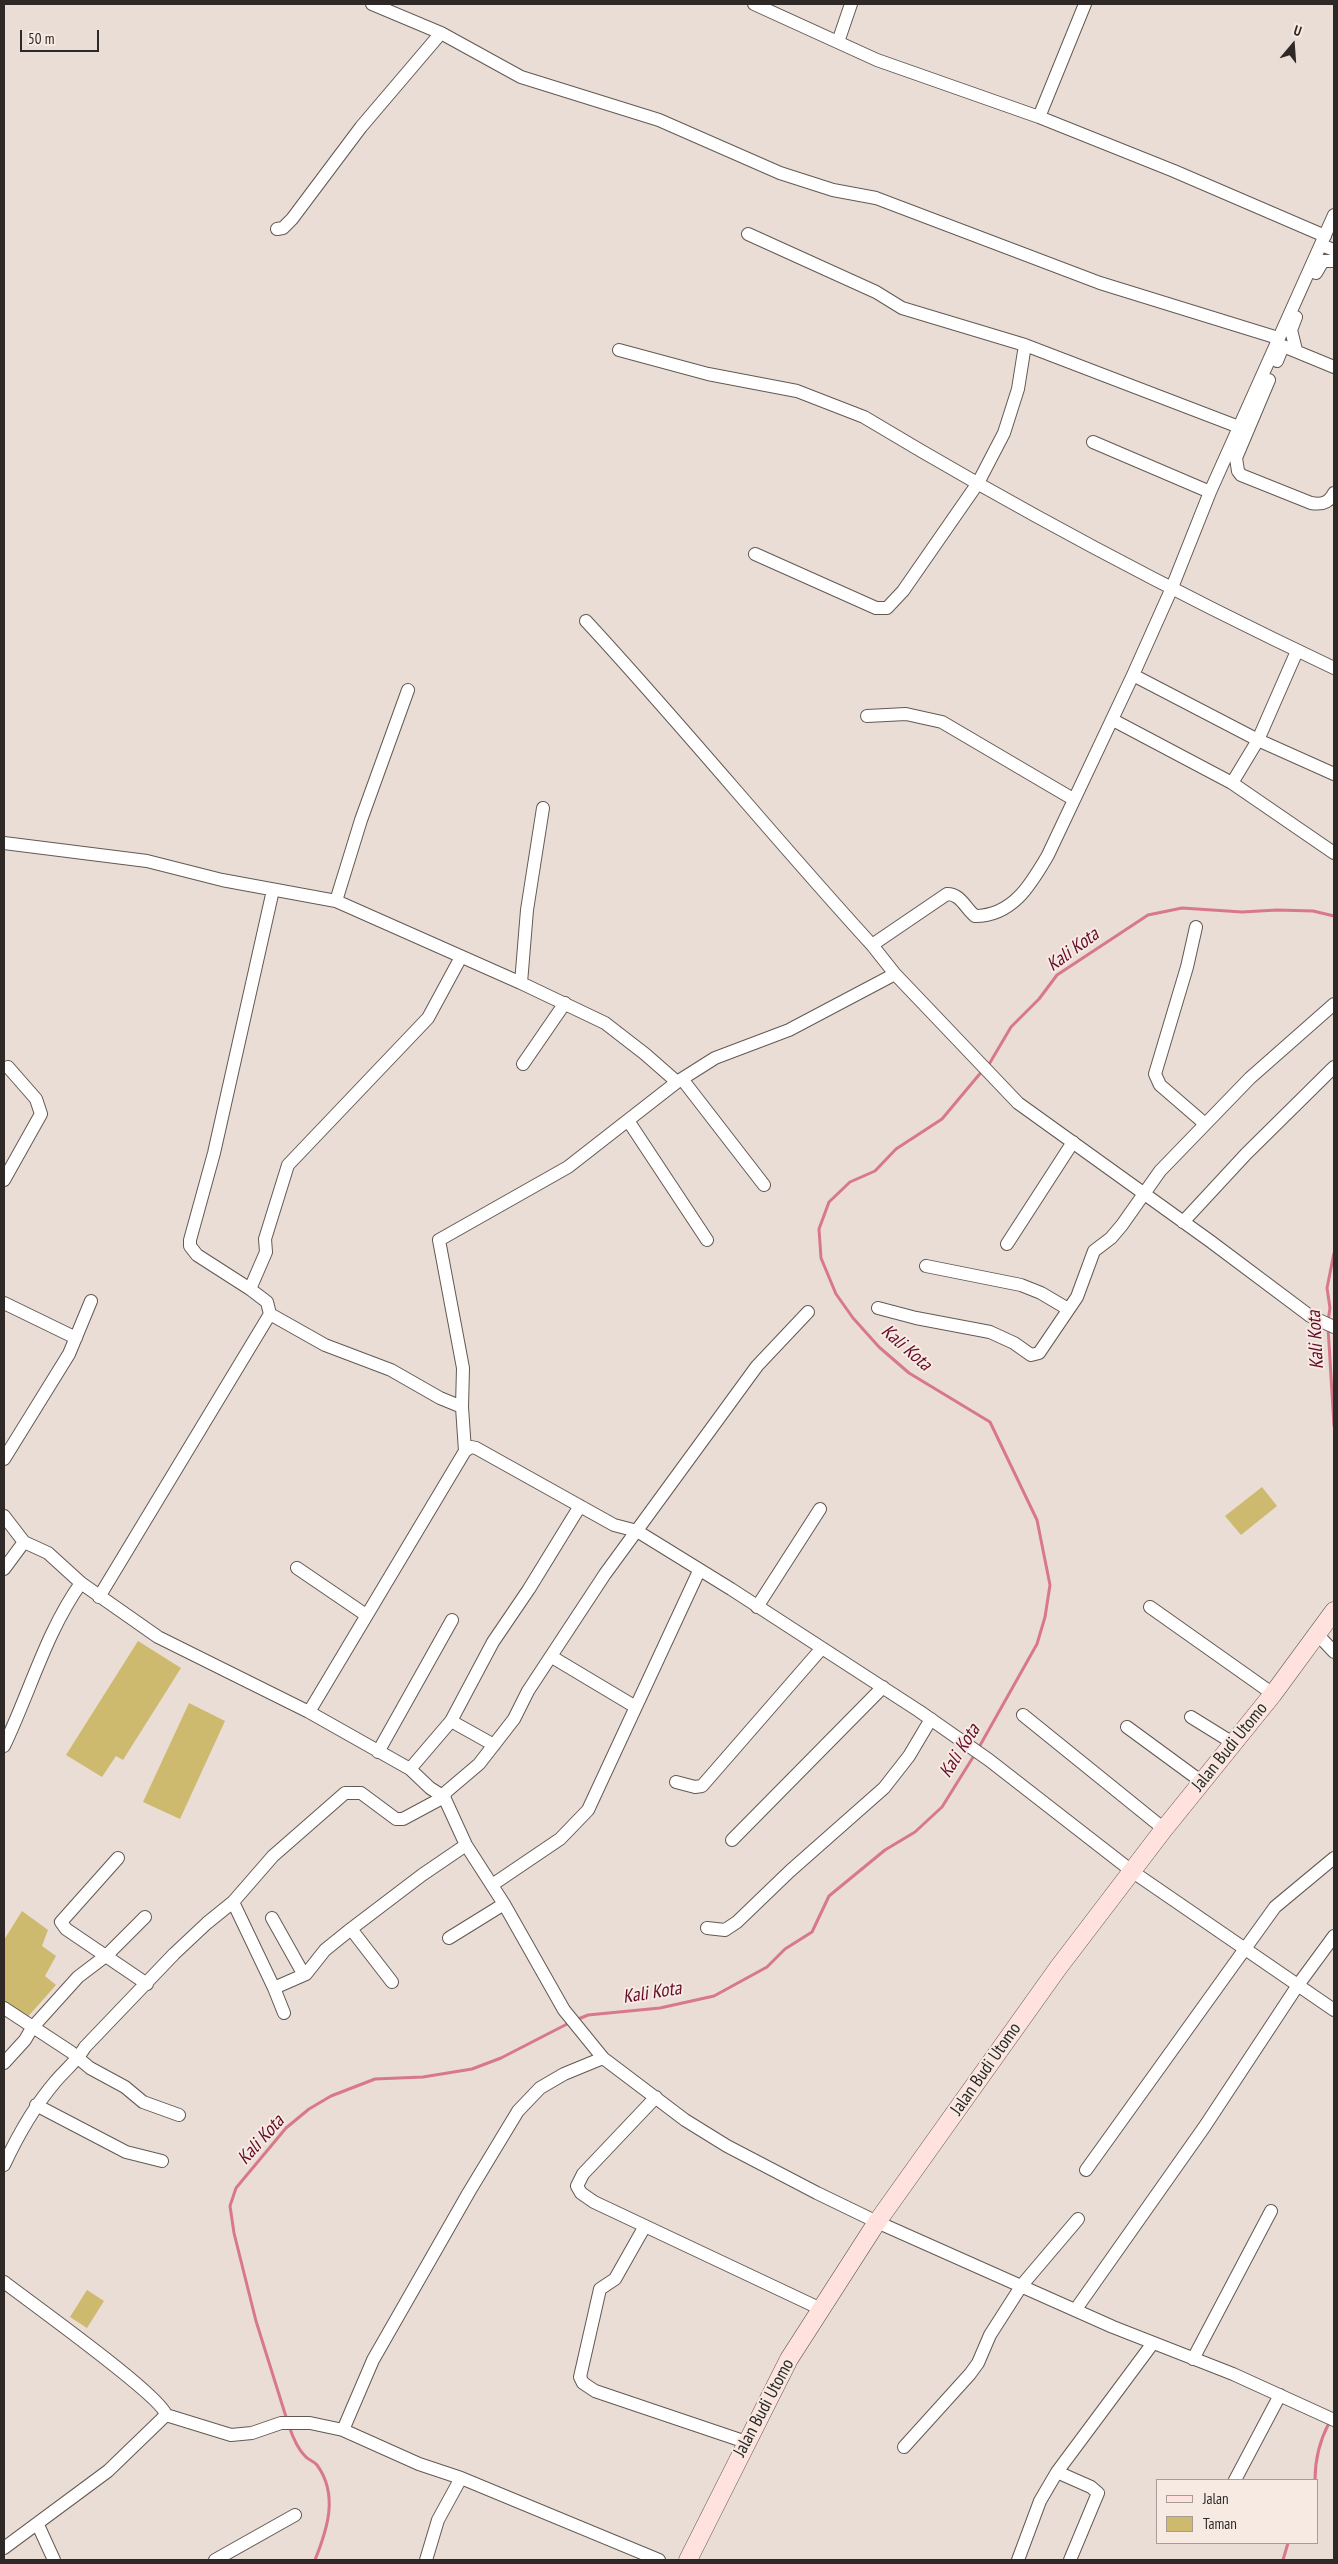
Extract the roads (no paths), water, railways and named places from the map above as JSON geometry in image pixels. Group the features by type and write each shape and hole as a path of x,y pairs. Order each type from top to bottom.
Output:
{"street":[{"path":"372,4 441,33 521,77 659,120 780,173 834,190 883,200 1091,280 1278,338"},
{"path":"754,4 877,60 1039,117 1323,240 1334,250"},
{"path":"838,42 851,4"},
{"path":"1039,117 1085,4"},
{"path":"277,229 283,228 292,219 362,127 441,33"},
{"path":"872,946 947,894 954,894 960,898 975,916 996,913 1010,905 1032,883 1048,855 1073,799 1113,720 1171,590 1210,492 1334,215"},
{"path":"748,234 876,292 902,308 1025,346 1239,427"},
{"path":"1296,350 1291,330 1300,307 1323,261 1334,261"},
{"path":"755,554 876,608 887,608 904,592 978,483 1004,433 1018,389 1025,346"},
{"path":"1334,367 1284,346 1236,458 1238,471 1241,475 1312,503 1321,505 1331,499 1334,493"},
{"path":"620,350 708,374 816,396 864,417 978,483 1171,590 1334,668"},
{"path":"1093,442 1210,492"},
{"path":"586,620 666,707 895,974 1025,1109 1183,1222 1317,1322 1334,1328"},
{"path":"1232,783 1258,740 1297,651"},
{"path":"1133,675 1258,740 1334,774"},
{"path":"336,901 364,811 408,690"},
{"path":"867,716 906,714 942,722 1073,799"},
{"path":"1113,720 1232,783 1334,853"},
{"path":"522,983 526,910 543,808"},
{"path":"4,843 147,861 272,890 336,901 522,983 605,1023 680,1081 764,1185"},
{"path":"100,1597 270,1314 267,1302 250,1288 192,1251 190,1240 214,1152 272,890"},
{"path":"1196,927 1188,967 1155,1074 1160,1085 1204,1123"},
{"path":"250,1288 266,1252 265,1238 288,1165 428,1018 461,957"},
{"path":"465,1451 462,1408 463,1368 439,1240 568,1167 680,1081 715,1058 789,1030 895,974"},
{"path":"523,1064 565,1003"},
{"path":"878,1308 916,1318 990,1332 1014,1343 1030,1355 1039,1353 1084,1284 1094,1251 1111,1238 1122,1225 1142,1194 1204,1123 1250,1078 1334,1004"},
{"path":"4,1180 41,1114 36,1099 8,1067"},
{"path":"1183,1222 1246,1154 1334,1067"},
{"path":"629,1122 707,1240"},
{"path":"1007,1244 1072,1142"},
{"path":"926,1266 1020,1285 1041,1293 1068,1309"},
{"path":"4,1459 69,1354 91,1301"},
{"path":"4,1303 76,1338"},
{"path":"4,2165 21,2129 36,2105 57,2079 78,2059 86,2047 174,1954 206,1923 233,1902 273,1856 345,1793 361,1793 396,1819 403,1819 444,1797 446,1792 479,1764 514,1719 528,1691 552,1657 576,1617 757,1366 808,1312"},
{"path":"270,1314 325,1345 391,1370 440,1398 462,1408"},
{"path":"309,1712 465,1451 471,1447 480,1449 614,1525 637,1532 883,1687 989,1760 1133,1872 1334,2010"},
{"path":"410,1769 451,1721 493,1642 529,1589 580,1506"},
{"path":"757,1607 820,1509"},
{"path":"4,1516 24,1542 48,1553 81,1583 158,1637 309,1712 410,1769 430,1788 444,1797 466,1845 504,1904 564,2010 602,2058 685,2120 727,2146 817,2194 877,2222 1334,2420"},
{"path":"4,1569 24,1542"},
{"path":"297,1568 366,1615"},
{"path":"492,1885 560,1839 588,1810 634,1706 698,1571"},
{"path":"4,1746 52,1634 68,1601 81,1583"},
{"path":"1150,1607 1273,1694"},
{"name":"Jalan Budi Utomo","path":"688,2560 789,2359 877,2222 1058,1968 1164,1829 1273,1694 1334,1611"},
{"path":"378,1752 452,1620"},
{"path":"1318,1635 1334,1652"},
{"path":"676,1782 695,1787 702,1786 822,1648"},
{"path":"552,1657 634,1706"},
{"path":"732,1840 883,1687"},
{"path":"1023,1715 1164,1829"},
{"path":"1191,1716 1233,1743"},
{"path":"707,1928 726,1930 737,1922 790,1871 884,1788 909,1756 931,1720"},
{"path":"451,1721 494,1744"},
{"path":"1126,1727 1202,1782"},
{"path":"274,1988 304,1975 325,1950 351,1929 422,1875 466,1845"},
{"path":"118,1858 61,1922 66,1929 107,1954 147,1984"},
{"path":"1086,2170 1275,1907 1334,1858"},
{"path":"233,1902 284,2013"},
{"path":"449,1938 504,1904"},
{"path":"4,2063 20,2046 32,2028 78,1977 107,1954 145,1917"},
{"path":"272,1918 304,1975"},
{"path":"351,1929 392,1982"},
{"path":"1076,2309 1205,2126 1298,1986 1334,1936"},
{"path":"4,2008 78,2059 125,2087 143,2102 179,2115"},
{"path":"343,2430 373,2360 469,2192 518,2111 540,2088 564,2074 602,2058"},
{"path":"656,2097 583,2174 578,2186 581,2193 594,2202 821,2310"},
{"path":"36,2105 126,2152 162,2162"},
{"path":"1193,2359 1271,2212"},
{"path":"904,2446 970,2374 978,2363 990,2335 1022,2285 1078,2218"},
{"path":"645,2226 615,2279 600,2289 580,2377 583,2383 595,2391 746,2442"},
{"path":"4,2282 124,2373 162,2406 166,2415 231,2435 252,2433 281,2423 303,2422 343,2430 419,2464 461,2478 659,2560"},
{"path":"1018,2560 1040,2501 1057,2472 1153,2343"},
{"path":"1236,2479 1280,2395"},
{"path":"4,2548 108,2472 166,2415"},
{"path":"1057,2472 1091,2487 1098,2493 1070,2560"},
{"path":"426,2560 438,2520 461,2478"},
{"path":"215,2560 295,2515"},
{"path":"38,2525 54,2560"}],"waterway":[{"name":"Kali Kota","path":"988,1066 1011,1027 1039,999 1057,975 1148,915 1182,908 1242,912 1277,910 1313,911 1334,916"},
{"name":"Kali Kota","path":"978,1749 1037,1644 1045,1617 1050,1585 1037,1520 990,1422 909,1373 879,1347 853,1318 836,1294 821,1258 819,1229 829,1202 850,1182 875,1171 896,1149 942,1119 983,1070"},
{"name":"Kali Kota","path":"1328,1321 1330,1308 1327,1288 1334,1253"},
{"name":"Kali Kota","path":"1328,1327 1334,1426"},
{"name":"Kali Kota","path":"576,2020 588,2015 660,2008 714,1996 767,1967 785,1949 812,1932 829,1896 885,1850 915,1832 942,1807 975,1754"},
{"name":"Kali Kota","path":"287,2420 256,2321 234,2233 230,2206 236,2188 286,2128 309,2109 331,2096 375,2079 423,2077 472,2069 501,2058 571,2022"},
{"path":"1315,2479 1318,2451 1329,2423"},
{"name":"Kali Kota","path":"289,2426 302,2453 317,2465 324,2476 328,2488 329,2512 327,2525 315,2560"},
{"path":"1283,2560 1288,2544"}]}
